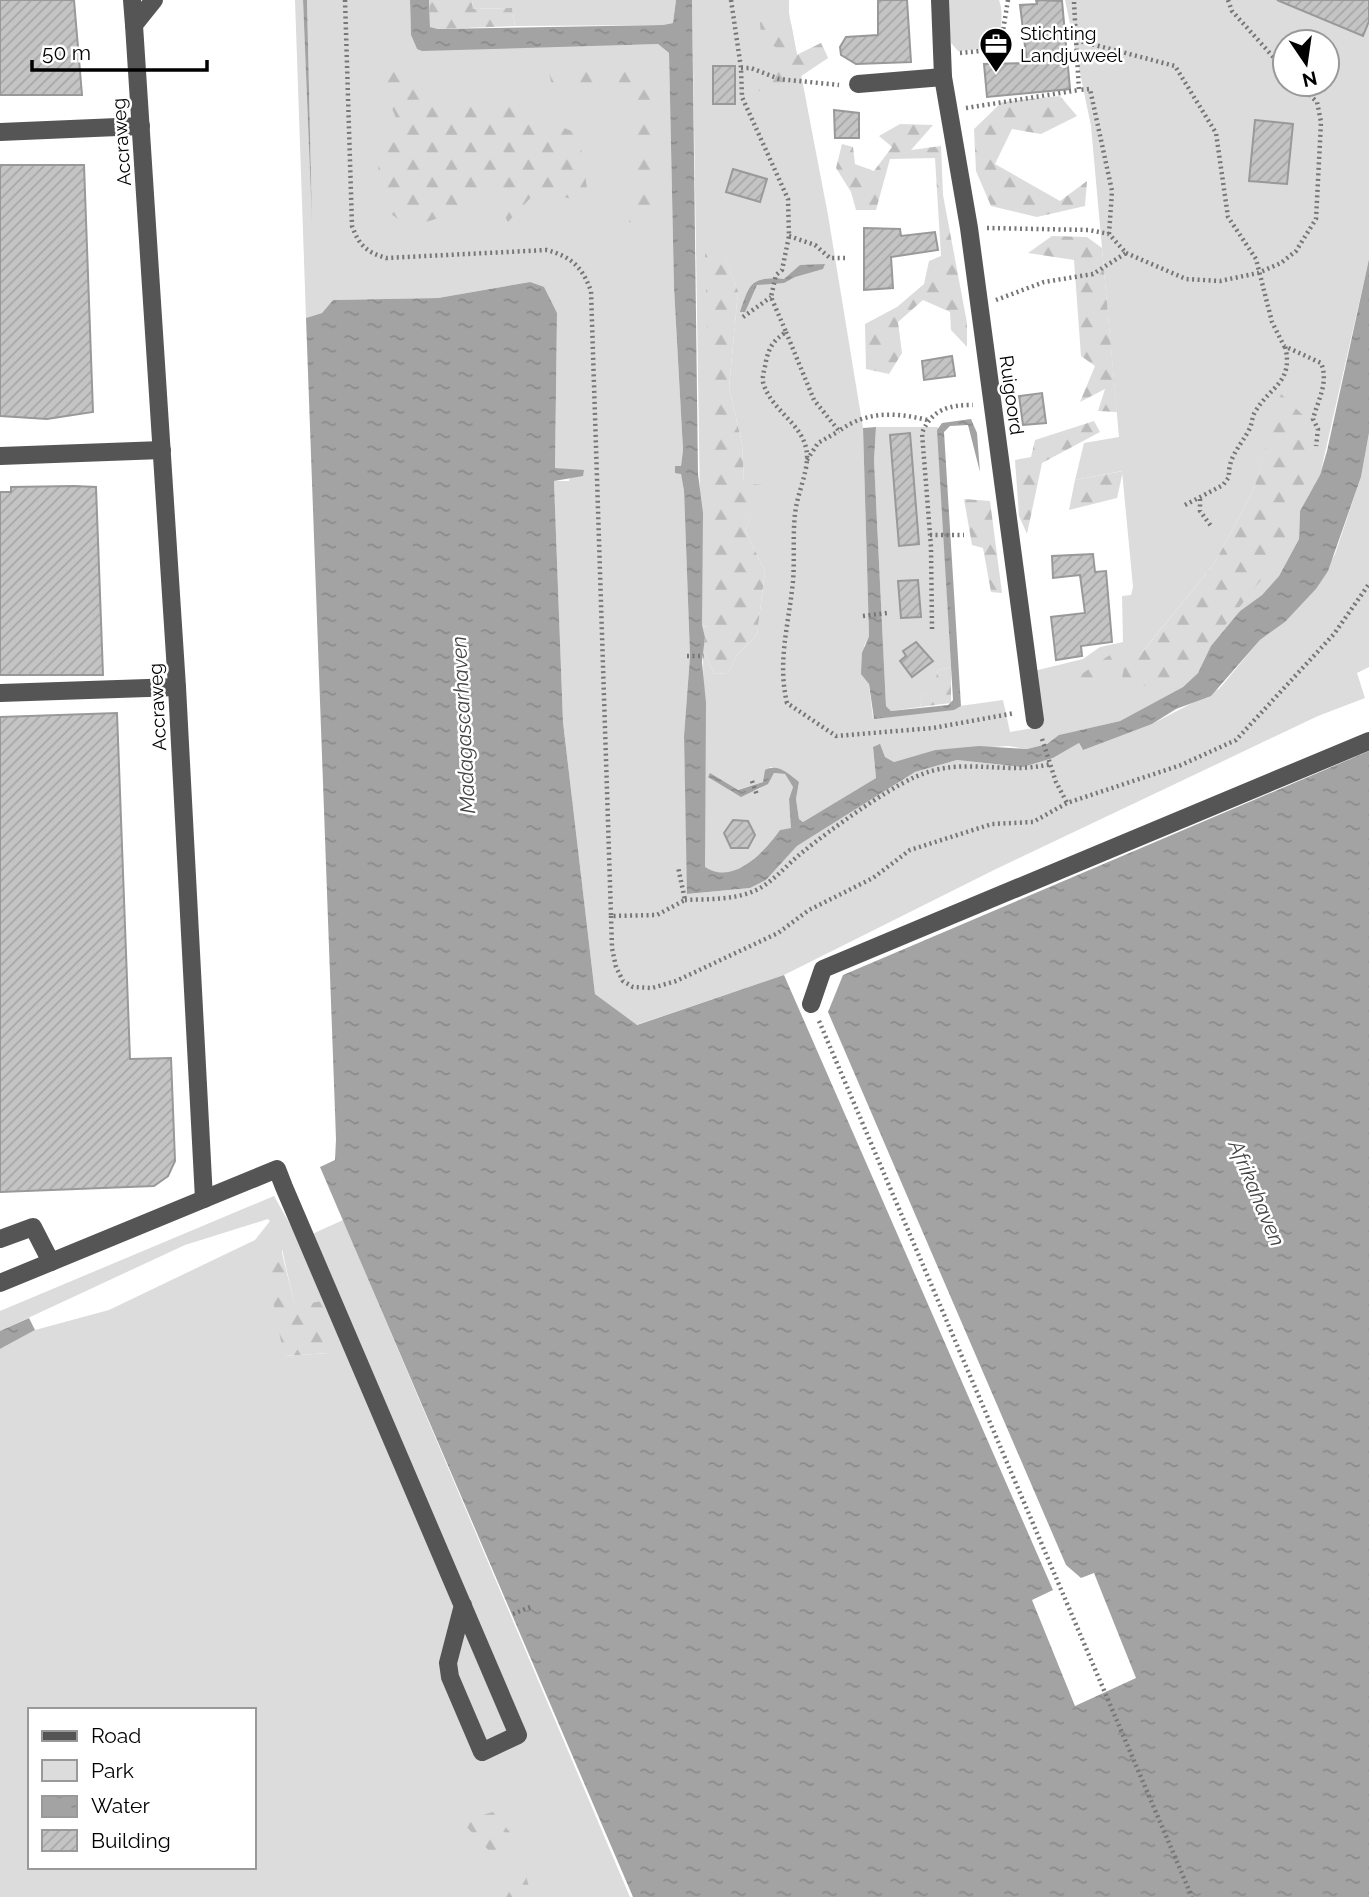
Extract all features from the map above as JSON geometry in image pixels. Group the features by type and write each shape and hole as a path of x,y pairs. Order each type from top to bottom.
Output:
{"street":[{"name":"Accraweg","path":"132,0 177,687 204,1199"},
{"path":"134,24 154,0"},
{"name":"Ruigoord","path":"940,0 943,77 969,228 1036,722"},
{"path":"858,84 943,77"},
{"path":"0,132 141,126"},
{"path":"0,456 162,450"},
{"path":"0,693 177,687"},
{"path":"811,1004 823,969 1369,741"},
{"path":"0,1283 277,1169 463,1605 518,1735 482,1752 450,1677 448,1663 463,1605"},
{"path":"0,1239 33,1227 51,1262"}],"path":[{"path":"345,0 352,226 358,242 370,253 386,258 547,250 567,255 583,271 591,291 612,948 620,974 633,987 652,988 676,981 778,933 809,910 873,878 910,850 992,824 1033,822 1067,803 1181,765 1236,740 1334,634 1369,584"},
{"path":"731,0 741,68 742,97 788,199 789,236 782,270 776,275 771,297 814,400 839,431"},
{"path":"941,55 1000,49 1009,0"},
{"path":"1079,90 1074,1 1081,0"},
{"path":"1228,0 1240,21 1271,55"},
{"path":"1076,40 1175,66 1216,133 1228,217 1256,259 1272,322 1288,359 1283,379 1254,413 1251,426 1228,463 1229,477 1200,499 1185,505"},
{"path":"741,68 751,68 779,79 858,84"},
{"path":"949,111 1090,89 1112,191 1109,234"},
{"path":"969,228 1048,227 1109,234 1126,253 1186,279 1220,281 1258,274 1281,263 1296,251 1316,219 1321,122 1317,102 1313,98"},
{"path":"789,236 816,245 830,258 845,258"},
{"path":"979,303 1010,297 1044,282 1093,274 1126,253"},
{"path":"743,317 771,297"},
{"path":"786,332 774,340 768,352 764,383 776,404 799,430 806,443 807,460 795,509 793,582 782,649 782,684 787,703 836,736 1036,722 1067,803"},
{"path":"1284,346 1321,363 1324,370 1324,386 1314,419 1318,429 1316,446"},
{"path":"932,629 930,535 922,433 928,420 950,405 992,405"},
{"path":"807,460 818,443 857,418 899,413 928,420"},
{"path":"1200,499 1200,511 1211,526"},
{"path":"930,535 964,535"},
{"path":"863,616 887,613"},
{"path":"687,656 705,656"},
{"path":"611,916 657,915 685,900 718,899 753,892 773,880 817,841 914,778 952,765 1029,769 1051,764"},
{"path":"752,781 757,795"},
{"path":"678,867 685,900"},
{"path":"811,1004 1192,1897"},
{"path":"513,1614 533,1606"}],"green space":[{"path":"295,0 303,0 312,222 307,0 410,0 411,35 417,49 658,44 669,53 674,288 683,450 681,466 675,466 675,473 681,473 684,491 690,656 684,736 688,894 750,888 766,880 797,846 915,772 957,760 1023,767 1053,758 1079,743 1082,749 1152,724 1219,689 1260,640 1285,622 1316,589 1335,554 1361,477 1369,433 1369,667 1357,673 1365,698 1318,716 994,870 784,975 636,1025 595,994 563,722 554,481 569,481 570,477 584,471 555,468 557,313 530,282 438,298 333,300 322,313 306,318"},
{"path":"429,0 472,0 473,9 512,8 515,26 430,27"},
{"path":"472,0 676,0 673,23 663,25 515,26 512,8 473,9"},
{"path":"692,0 789,0 797,55 821,43 828,58 801,74 828,215 863,428 869,636 864,646 873,718 1003,700 1010,732 1039,727 1034,671 1083,659 1100,647 1123,642 1122,596 1131,595 1133,587 1122,471 1075,480 1084,443 1119,437 1091,126 1065,0 1369,0 1369,259 1320,475 1300,511 1299,539 1279,576 1262,595 1240,611 1198,673 1183,687 1120,721 1060,735 1047,744 1027,749 1008,746 935,750 894,762 885,757 880,745 873,748 876,778 803,822 799,819 796,799 799,782 783,770 770,767 763,782 730,792 756,790 765,785 774,773 785,774 793,787 789,799 792,828 780,830 766,848 738,869 716,872 705,868 703,650 714,674 728,673 737,655 757,635 765,571 745,530 764,485 744,484 742,443 729,388 738,291 721,248 711,475 711,627 702,626","holes":["1282,395 1277,560 1125,666 1129,643 1139,656 1214,564 1254,489"]},
{"path":"945,0 999,0 1001,24 993,48 958,51 951,43"},
{"path":"760,22 791,23 797,55 821,43 828,58 776,93 753,90 781,50 761,39"},
{"path":"387,64 424,71 412,86 432,104 498,101 579,134 589,202 536,192 508,222 487,186 458,212 410,227 391,214 378,187 379,142 396,118 386,94"},
{"path":"612,67 644,70 652,99 650,220 642,232 628,241 637,113 630,85 553,89 549,73"},
{"path":"1060,96 1077,116 1041,134 1012,129 995,164 1060,201 1087,181 1085,206 1037,217 991,206 976,171 974,129 1002,102"},
{"path":"900,124 933,125 911,150 941,146 943,195 967,323 967,347 951,330 950,312 923,300 898,322 902,353 889,374 866,369 865,324 897,307 924,284 929,261 941,256 935,158 890,159 876,210 856,210 851,192 836,168 842,144 853,147 855,164 874,171 892,147 879,136"},
{"path":"1052,236 1087,237 1102,248 1117,412 1098,411 1105,389 1080,402 1095,366 1081,356 1074,260 1028,253"},
{"path":"721,247 738,291 729,388 742,443 744,483 765,485 745,530 765,571 757,635 737,655 728,673 714,674 703,650 705,637 702,626 711,627 711,475 705,254"},
{"path":"1281,394 1308,420 1314,456 1277,560 1187,673 1143,686 1122,678 1124,667 1077,704 1070,682 1129,642 1140,655 1214,564 1254,489"},
{"path":"1094,421 1100,432 1042,463 1027,534 1019,516 1015,460 1031,457 1035,440"},
{"path":"876,427 938,427 951,667 938,670 935,685 923,693 920,707 891,711 886,706 874,460"},
{"path":"1123,471 1117,498 1069,510 1075,480"},
{"path":"964,499 990,501 1002,593 991,592 983,548 972,545"},
{"path":"951,667 951,703 920,707 923,692 934,685 938,670"},
{"path":"274,1196 299,1240 343,1220 630,1897 0,1897 0,1349 35,1330 109,1310 255,1240 270,1221 268,1219 185,1245 0,1331 0,1311","holes":["282,1249 295,1307 322,1302 329,1353 284,1356"]},
{"path":"281,1249 295,1306 322,1301 328,1321 329,1353 284,1356 264,1257"},
{"path":"493,1812 520,1844 494,1856 461,1821"},
{"path":"523,1866 532,1897 486,1897"}],"water":[{"path":"303,0 307,0 312,222"},
{"path":"410,0 429,0 430,27 438,29 663,25 673,23 676,0 692,0 698,474 703,513 702,625 705,637 702,662 706,703 705,867 716,872 738,869 757,856 780,830 791,828 789,799 793,787 785,774 774,773 768,784 741,797 708,777 710,773 738,790 763,782 765,770 783,770 799,782 796,799 799,819 803,822 876,778 873,747 880,744 885,757 894,762 935,750 979,746 1027,749 1047,744 1059,735 1120,721 1183,687 1198,673 1211,646 1240,611 1262,595 1279,576 1299,539 1300,511 1320,475 1327,451 1369,259 1369,433 1361,477 1328,571 1316,589 1285,622 1260,640 1211,696 1176,709 1152,724 1083,750 1079,743 1053,758 1023,767 957,760 915,772 797,846 766,880 750,888 687,894 684,736 690,656 684,491 681,474 675,473 675,466 681,466 683,450 674,288 669,53 658,44 422,51 417,49 411,35"},
{"path":"825,264 823,269 784,283 757,285 745,312 740,312 746,294 758,281 784,279 800,265"},
{"path":"530,282 544,287 557,313 555,468 584,470 583,476 554,481 563,722 595,994 637,1025 784,975 1053,1590 1032,1600 1075,1706 1136,1678 1094,1573 1081,1578 1066,1565 828,1012 843,975 1369,751 1369,1897 633,1897 320,1167 335,1160 336,1139 306,318 322,313 333,300 438,298"},
{"path":"971,419 977,433 980,472 968,425 950,426 944,432 961,706 954,710 874,719 869,684 861,674 862,653 869,636 863,428 876,427 874,460 886,706 891,711 948,705 953,700 937,430 942,423"},
{"path":"29,1318 35,1330 0,1349 0,1331"}],"building":[{"path":"0,0 74,0 82,95 0,95"},
{"path":"878,0 907,0 911,62 856,64 841,55 840,47 846,37 878,35"},
{"path":"1036,0 1062,1 1070,89 987,97 984,64 1027,63 1020,5 1037,4"},
{"path":"1277,0 1369,0 1369,21 1363,36"},
{"path":"713,66 735,66 735,104 713,104"},
{"path":"834,110 859,113 859,138 835,138"},
{"path":"1255,120 1293,124 1287,184 1249,181"},
{"path":"0,165 84,165 93,412 47,419 0,416"},
{"path":"733,169 767,179 760,202 726,192"},
{"path":"864,228 900,229 901,236 935,232 938,250 891,257 893,288 864,290"},
{"path":"952,356 955,376 924,380 922,361"},
{"path":"1042,393 1046,423 1023,425 1019,396"},
{"path":"910,433 919,544 899,546 890,435"},
{"path":"11,487 96,487 103,675 0,675 0,492 11,492"},
{"path":"1093,554 1095,572 1106,571 1112,642 1081,646 1082,656 1056,660 1051,617 1085,613 1080,575 1053,578 1052,556"},
{"path":"918,580 921,617 901,618 898,581"},
{"path":"916,642 933,661 912,677 900,661 906,656 903,651"},
{"path":"117,713 130,1059 171,1058 175,1161 168,1176 154,1186 0,1192 0,717"},
{"path":"733,820 748,821 755,835 748,848 731,848 724,833"}],"place":[{"name":"Stichting Landjuweel","path":"996,74"}],"water label":[{"name":"Madagascarhaven","path":"463,725"},
{"name":"Afrikahaven","path":"1257,1193"}]}
